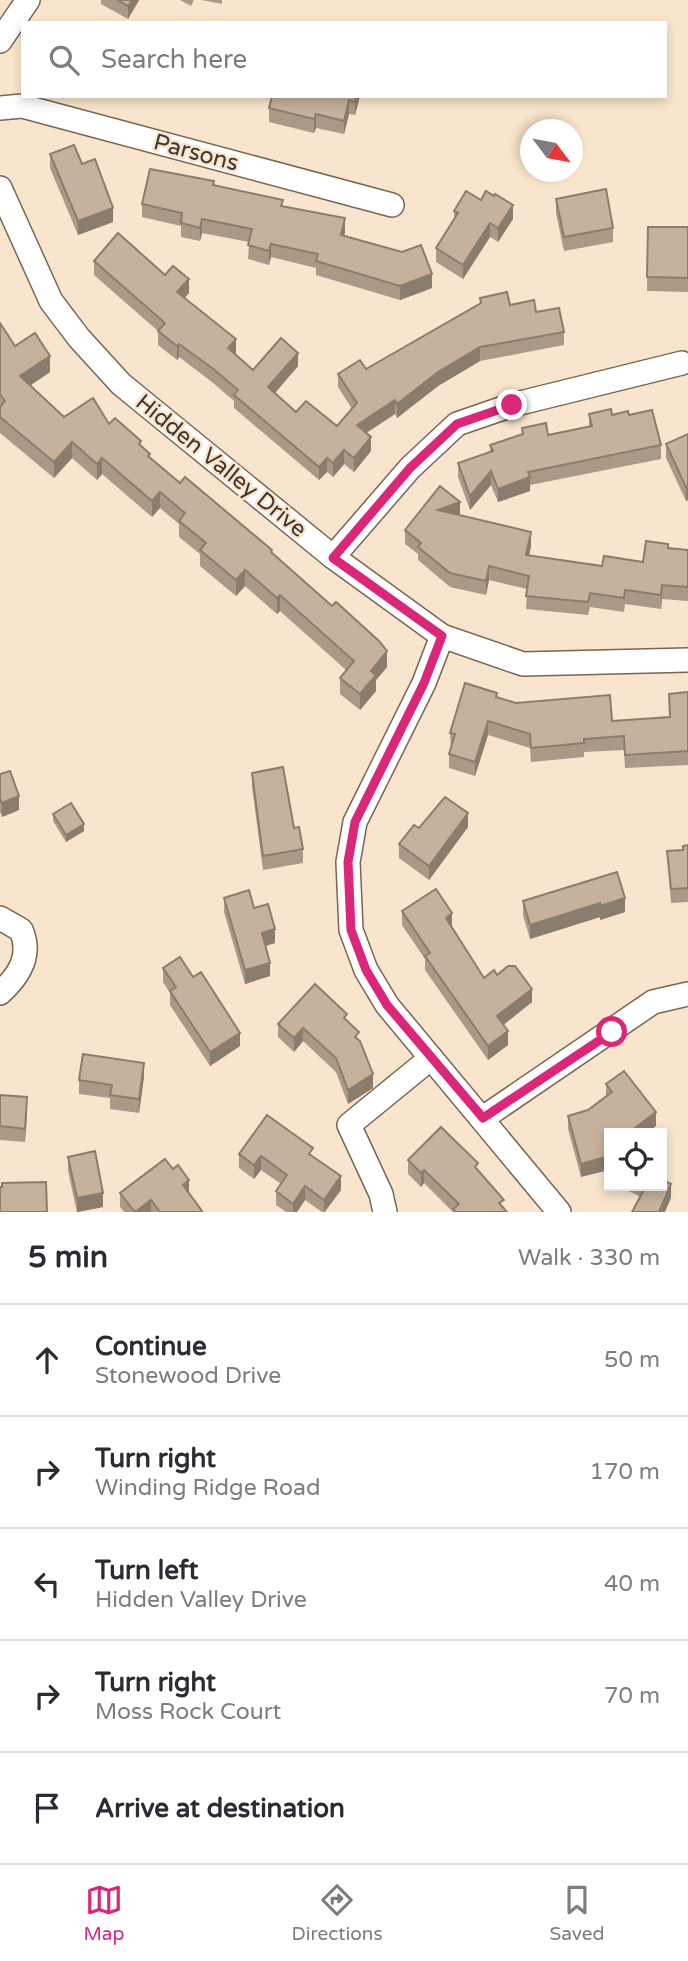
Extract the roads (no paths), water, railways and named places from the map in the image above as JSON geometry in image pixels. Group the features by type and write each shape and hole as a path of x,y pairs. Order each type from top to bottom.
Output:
{"street":[{"path":"0,41 28,0"},
{"name":"Parsons","path":"0,108 22,106 392,205"},
{"name":"Hidden Valley Drive","path":"0,188 51,301 79,338 121,384 333,558 442,636 523,664 688,660"},
{"path":"333,558 410,468 457,424 512,405 682,363"},
{"path":"442,636 424,683 355,822 348,862 351,930 366,970 387,1005 559,1212"},
{"path":"0,918 21,930 26,948 22,967 0,993"},
{"path":"483,1118 653,1002 688,994"},
{"path":"385,1212 381,1194 349,1125 431,1058"}]}
